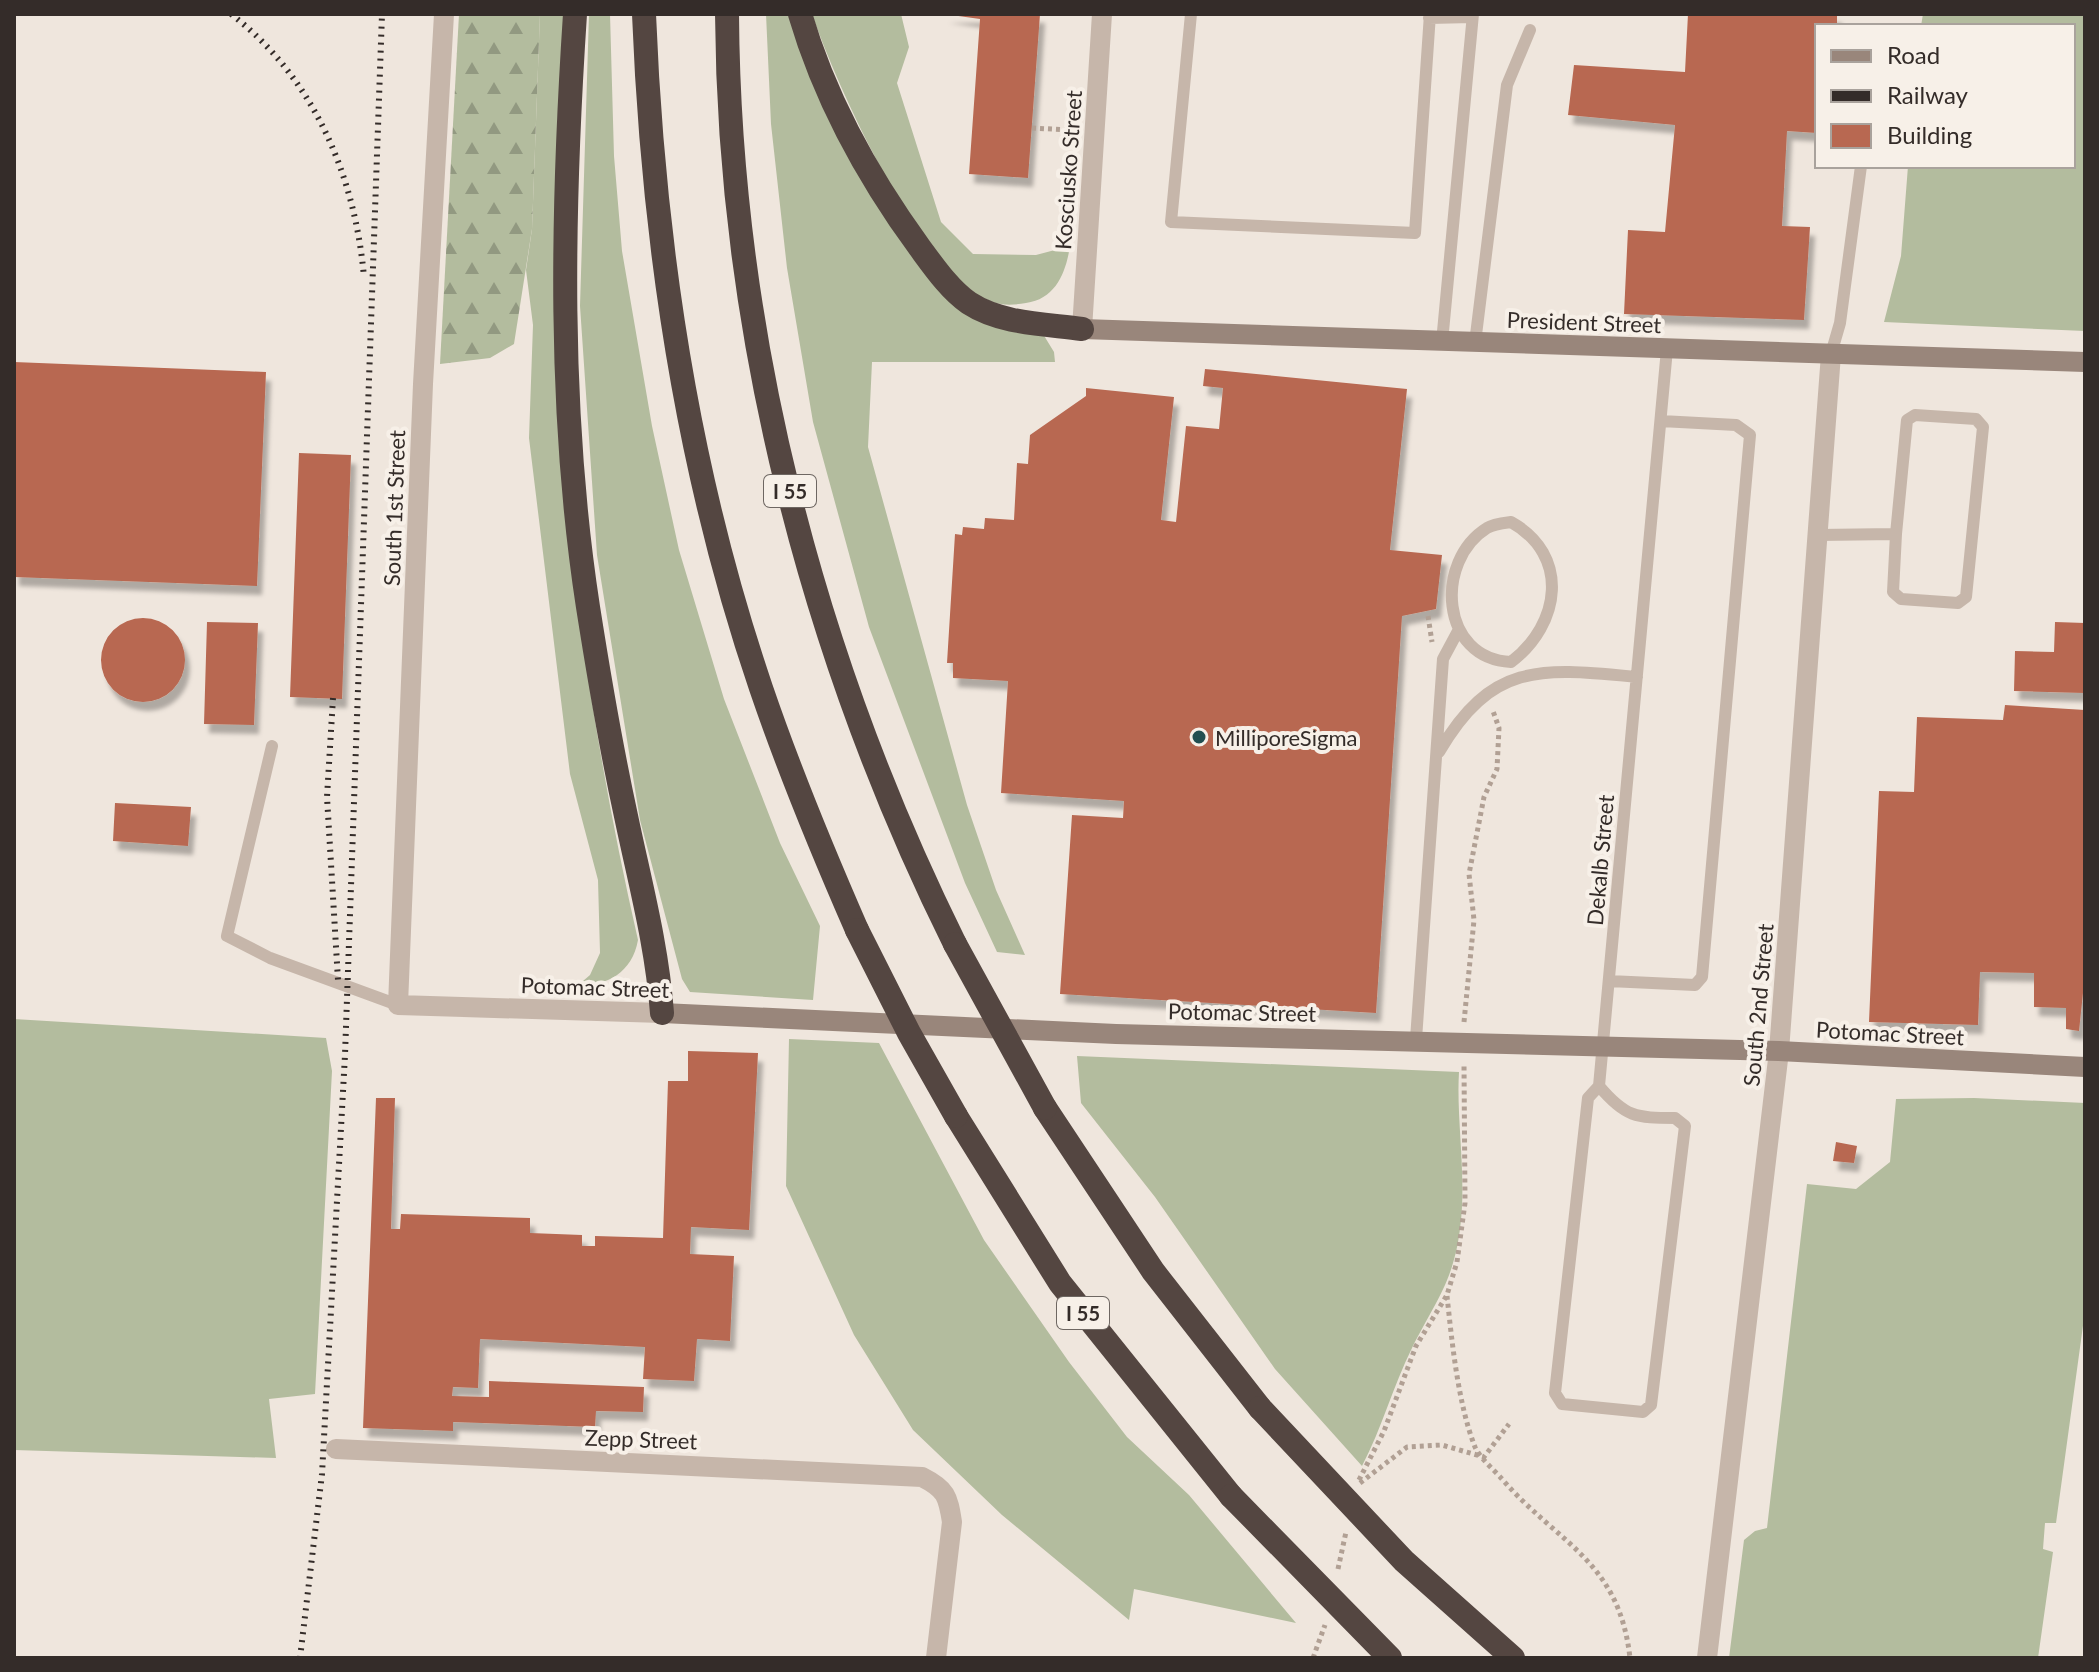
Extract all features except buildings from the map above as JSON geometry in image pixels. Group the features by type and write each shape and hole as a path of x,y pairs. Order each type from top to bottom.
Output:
{"highway":[{"path":"575,14 568,119 566,249 572,455 587,604 626,819 652,924 662,1013"},
{"name":"I 55","path":"644,14 648,117 663,261 687,408 718,545 760,685 801,799 857,930 909,1033 956,1116 1060,1283 1231,1496 1390,1658"},
{"name":"I 55","path":"727,14 738,202 756,336 785,476 824,614 869,746 920,874 1045,1108 1153,1271 1260,1408 1404,1561 1513,1658"},
{"path":"800,14 813,56 858,151 889,205 946,281 968,302 989,313 1082,329"}],"street":[{"name":"South 1st Street","path":"398,1005 422,400 444,14"},
{"name":"Kosciusko Street","path":"1082,329 1102,14"},
{"name":"President Street","path":"1082,329 2085,362"},
{"name":"South 2nd Street","path":"1707,1658 1779,1051 1831,354"},
{"name":"Potomac Street","path":"398,1005 662,1013 1116,1034 1416,1039 1779,1051 2085,1067"},
{"name":"Zepp Street","path":"336,1449 922,1477 941,1487 949,1503 952,1522 936,1658"}],"lane":[{"path":"1191,14 1171,222 1415,233 1430,16 1472,16 1442,342"},
{"path":"1475,343 1507,85 1530,30"},
{"path":"1831,354 1840,323 1861,168"},
{"name":"Dekalb Street","path":"1599,1086 1617,1107 1638,1118 1675,1118 1685,1126 1651,1405 1643,1412 1562,1404 1555,1393 1588,1098 1599,1086 1667,349"},
{"path":"1915,415 1976,419 1983,427 1966,597 1958,603 1901,599 1893,592 1896,534 1907,420 1915,415"},
{"path":"1609,981 1695,985 1702,977 1750,435 1736,425 1661,421"},
{"path":"1511,522 1529,532 1543,550 1551,579 1549,615 1532,646 1511,662 1490,661 1469,647 1458,631 1453,603 1459,564 1470,542 1489,526 1511,522"},
{"path":"1818,535 1896,534"},
{"path":"1416,1039 1443,659 1458,631"},
{"path":"1511,662 1518,678"},
{"path":"1438,754 1453,729 1482,695 1518,678 1572,671 1637,677"},
{"path":"272,746 227,936 270,958 398,1005"}],"path":[{"path":"1032,128 1069,130"},
{"path":"1428,616 1434,648 1443,659"},
{"path":"1482,695 1496,719 1499,751 1471,852 1468,893 1474,920 1464,1042 1463,1231 1447,1295 1416,1346 1384,1431 1357,1486 1407,1447 1442,1445 1484,1457"},
{"path":"1447,1295 1463,1396 1476,1449 1516,1495 1573,1544 1600,1574 1618,1608 1630,1658"},
{"path":"1484,1457 1509,1424"},
{"path":"1336,1574 1347,1530"},
{"path":"1313,1658 1320,1646 1326,1617"}],"green space":[{"path":"459,14 540,14 532,229 514,344 490,358 440,364"},
{"path":"540,14 565,14 557,130 555,247 565,480 577,596 594,711 638,940 630,961 617,975 576,987 590,975 600,953 598,880 570,774 529,438 533,325 526,270 532,229"},
{"path":"589,14 610,14 614,156 622,251 652,426 679,550 724,699 780,843 820,926 813,1000 690,992 682,979 640,820 597,555 580,306"},
{"path":"766,14 790,14 913,255 1043,334 1054,352 1055,362 872,362 868,447 967,805 996,890 1025,955 997,952 965,883 869,627 813,422 787,268 771,124"},
{"path":"812,14 901,14 909,47 897,83 941,222 973,254 1036,255 1070,246 1058,283 1045,296 1026,303 994,303 963,283 936,254 909,216 860,128"},
{"path":"1923,14 2085,14 2085,331 1884,322 1901,256 1908,168 2075,168 2075,24 1921,24"},
{"path":"14,1019 326,1038 332,1071 315,1394 269,1399 276,1458 14,1450"},
{"path":"789,1039 879,1043 984,1240 1069,1362 1127,1437 1189,1495 1296,1623 1134,1589 1129,1620 1002,1515 913,1430 854,1335 786,1186"},
{"path":"1077,1056 1459,1072 1462,1209 1457,1248 1442,1292 1405,1362 1362,1466 1275,1369 1155,1197 1081,1103"},
{"path":"1974,1098 2085,1103 2085,1311 2056,1523 2045,1523 2043,1549 2053,1552 2038,1658 1729,1658 1744,1540 1755,1531 1767,1528 1807,1184 1856,1189 1890,1162 1896,1099"}],"railway":[{"path":"231,14 286,68 325,132 351,202 364,277"},
{"path":"300,1658 322,1474 345,1055 382,14"},
{"path":"333,698 327,797 338,980"}],"place":[{"name":"MilliporeSigma","path":"1199,737"}]}
